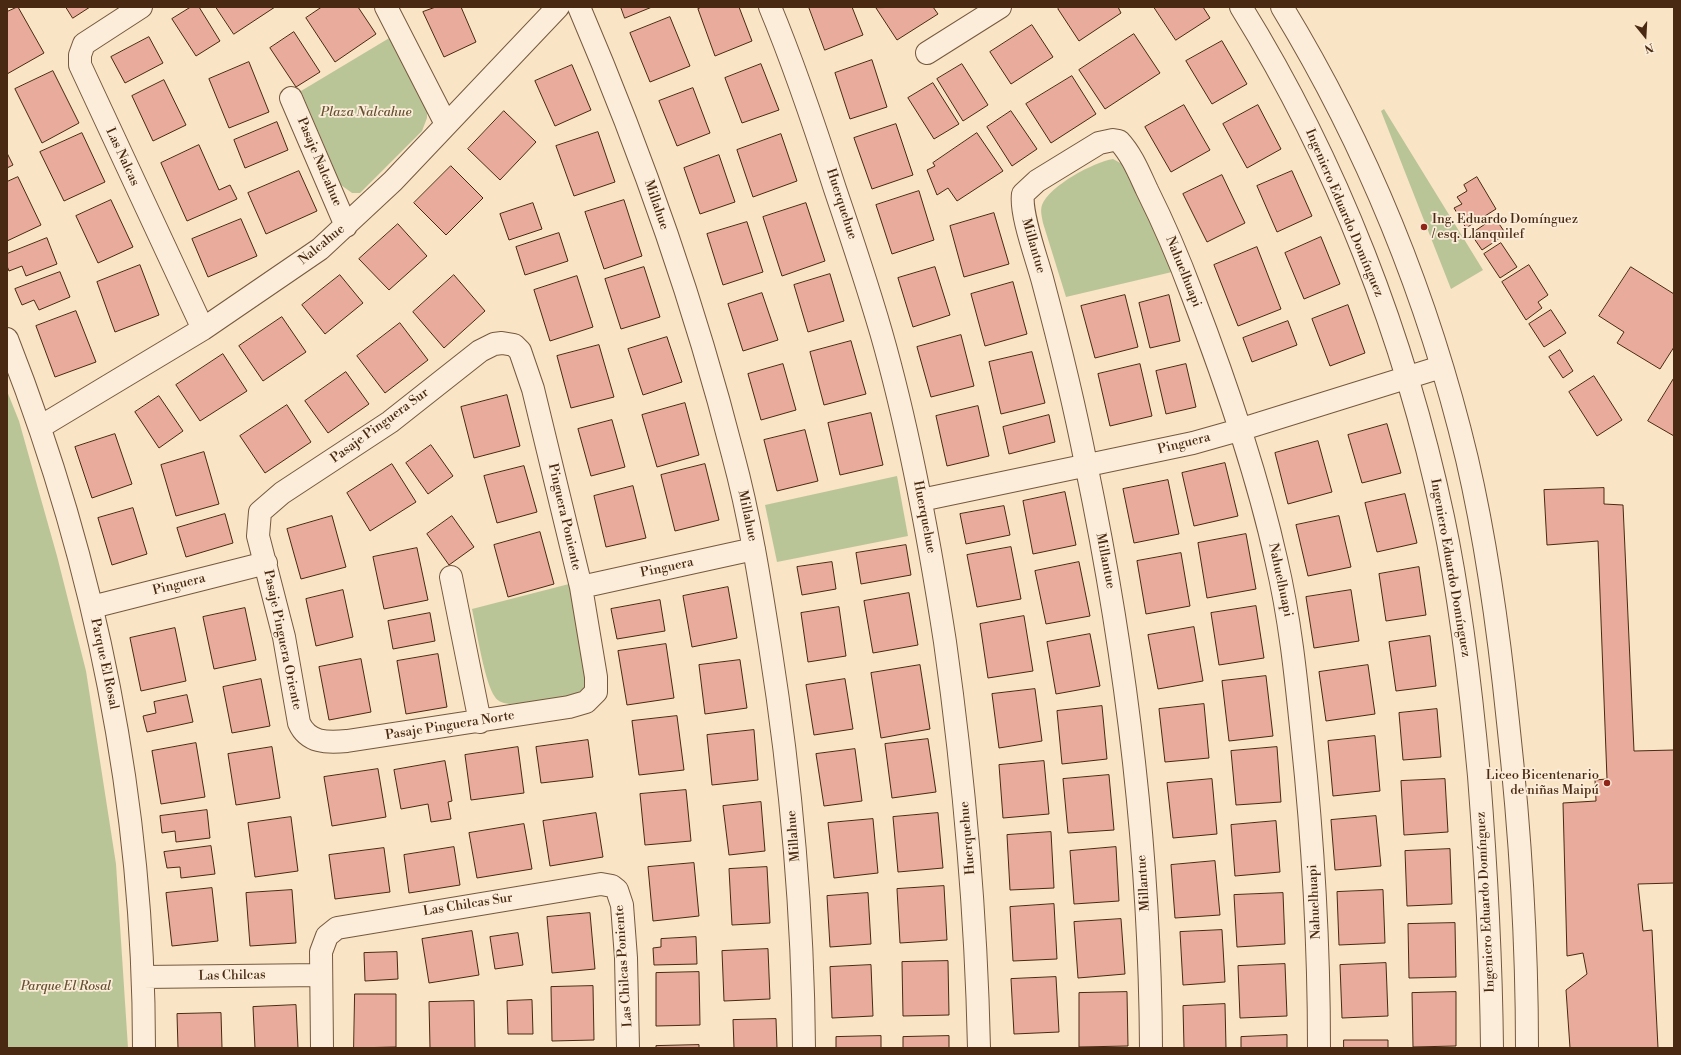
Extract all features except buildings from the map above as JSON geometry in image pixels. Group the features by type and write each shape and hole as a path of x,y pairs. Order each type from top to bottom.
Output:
{"street":[{"name":"Las Nalcas","path":"141,7 84,44 80,55 80,65 203,329"},
{"path":"386,7 446,124"},
{"name":"Nalcahue","path":"40,427 203,329 320,249 393,181 558,7"},
{"name":"Millahue","path":"579,7 637,151 682,282 734,456 754,549 775,680 793,830 801,931 804,1048"},
{"name":"Huerquehue","path":"770,7 802,89 852,237 881,333 920,500 936,579 964,794 974,928 978,1048"},
{"path":"927,53 1000,7"},
{"name":"Ingeniero Eduardo Domínguez","path":"1241,7 1276,66 1327,168 1363,251 1390,326 1429,457 1444,519 1460,610 1469,678 1485,858 1492,1048"},
{"path":"1282,7 1320,72 1368,168 1408,267 1441,367 1467,459 1481,525 1503,672 1512,757 1521,864 1527,1048"},
{"name":"Pasaje Nalcahue","path":"291,98 346,226"},
{"name":"Millantue","path":"1119,141 1113,140 1100,143 1037,180 1024,194 1022,210 1044,284 1066,372 1086,465 1114,612 1133,750 1145,892 1151,1048"},
{"name":"Nahuelhuapi","path":"1119,141 1131,157 1174,249 1208,335 1262,503 1276,560 1292,647 1307,791 1313,872 1319,1000 1319,1048"},
{"name":"Parque El Rosal","path":"7,339 40,427 73,531 92,606 110,688 125,773 134,853 143,977 144,1048"},
{"name":"Pasaje Pinguera Sur","path":"258,520 260,512 269,502 390,422 480,351 494,344 509,344"},
{"name":"Pinguera Poniente","path":"509,344 514,345 520,351 533,389 581,587 596,677 596,692 592,698"},
{"name":"Pinguera","path":"920,500 1155,452 1239,430 1441,367"},
{"name":"Pasaje Pinguera Oriente","path":"258,520 258,536 284,637 299,723 307,735"},
{"name":"Pinguera","path":"581,587 754,549"},
{"name":"Pinguera","path":"92,606 266,563"},
{"path":"451,577 480,722"},
{"name":"Pasaje Pinguera Norte","path":"307,735 313,739 334,742 480,722 574,707 592,698"},
{"name":"Las Chilcas Sur","path":"321,975 321,952 327,936 331,932 344,926 592,884 612,886"},
{"name":"Las Chilcas Poniente","path":"612,886 617,890 622,904 626,958 628,1048"},
{"path":"321,975 322,1048"},
{"name":"Las Chilcas","path":"143,977 321,975"}],"green space":[{"name":"Plaza Nalcahue","path":"391,37 427,110 427,118 422,131 360,193 352,193 341,185 301,91"},
{"path":"1384,109 1483,270 1451,289 1381,111"},
{"path":"1113,159 1124,165 1129,173 1172,272 1066,297 1043,223 1041,212 1042,205 1053,190 1073,176 1095,165"},
{"name":"Parque El Rosal","path":"7,391 19,421 57,556 86,671 116,864 128,1048 7,1048"},
{"path":"897,476 908,536 777,562 765,505"},
{"path":"569,584 586,685 580,691 562,698 539,702 509,704 499,701 496,699 491,690 488,680 481,655 472,609"}],"place":[{"name":"Ing. Eduardo Domínguez / esq. Llanquilef","path":"1424,227"},
{"name":"Liceo Bicentenario de niñas Maipú","path":"1607,783"}]}
